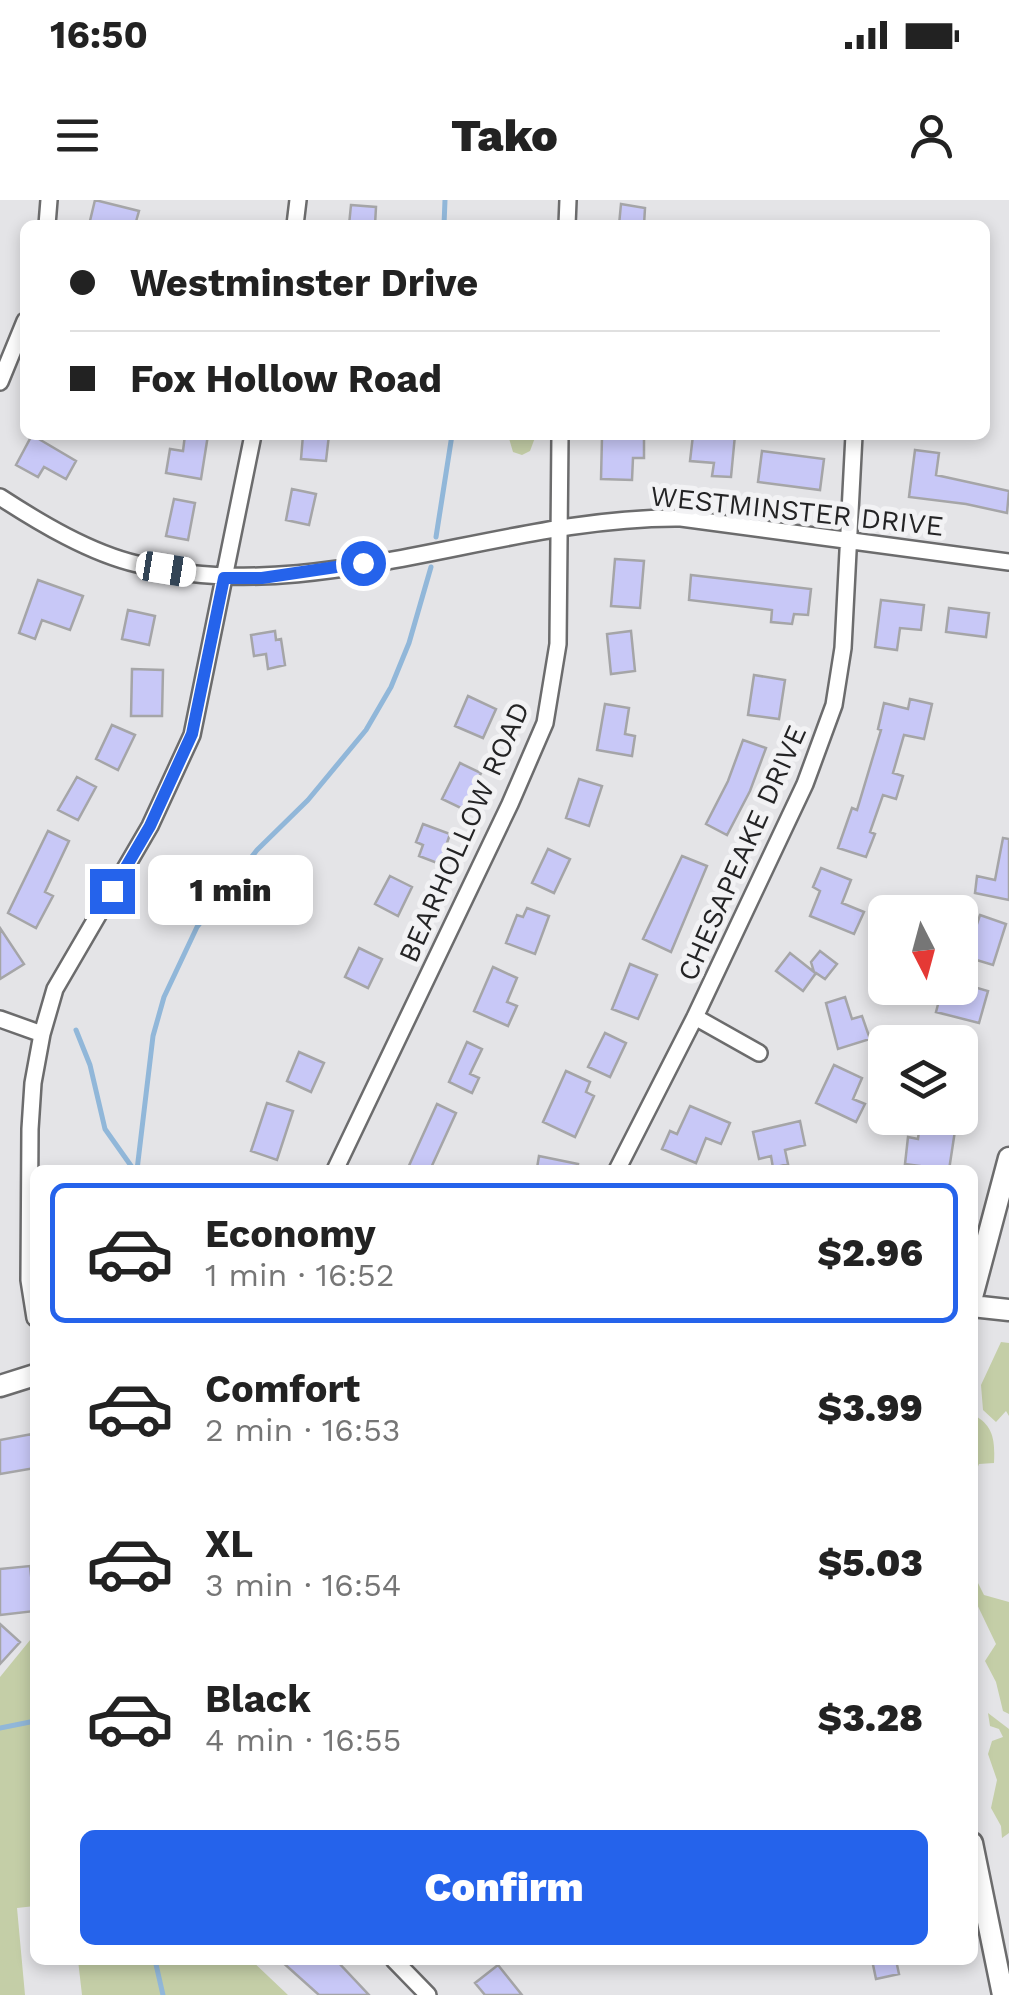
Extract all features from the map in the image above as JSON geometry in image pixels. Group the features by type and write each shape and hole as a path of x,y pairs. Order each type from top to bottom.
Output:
{"street":[{"path":"0,382 20,333"},
{"path":"30,1280 30,1129 42,1034 55,990 150,826 192,734 252,440"},
{"name":"BEARHOLLOW ROAD","path":"336,1165 546,723 558,644 560,440"},
{"name":"CHESAPEAKE DRIVE","path":"620,1165 695,1017 805,784 834,705 843,648 854,440"},
{"name":"WESTMINSTER DRIVE","path":"0,497 97,550 136,564 224,578 309,572 604,520 681,518 1009,562"},
{"path":"695,1017 759,1052"},
{"path":"0,1019 42,1034"},
{"path":"978,1274 1009,1158"},
{"path":"978,1307 1009,1310"},
{"path":"0,1386 30,1377"},
{"path":"978,1872 1003,1995"},
{"path":"399,1965 428,1995"}],"green space":[{"path":"509,440 534,440 530,451 522,455 513,452"},
{"path":"1001,1342 1009,1343 1009,1416 1006,1411 996,1422 983,1410 981,1385"},
{"path":"978,1417 989,1429 994,1455 994,1463 979,1464"},
{"path":"978,1583 984,1595 1009,1602 1009,1714 1003,1711 996,1682 985,1661 996,1644 978,1606"},
{"path":"30,1640 30,1907 17,1908 25,1995 0,1995 0,1677"},
{"path":"988,1713 1009,1729 1009,1833 1002,1838 1001,1826 991,1808 997,1780 988,1754 992,1741 1003,1737 999,1729 990,1726"},
{"path":"79,1965 256,1965 288,1995 82,1995"}],"building":[{"path":"95,200 139,211 136,220 90,220"},
{"path":"621,204 645,208 644,220 619,220"},
{"path":"351,205 376,207 375,220 350,220"},
{"path":"29,440 40,440 76,461 66,479 44,467 38,477 16,465"},
{"path":"184,440 207,440 201,479 166,473 170,449 183,451"},
{"path":"303,440 328,440 326,461 301,459"},
{"path":"602,440 644,440 644,458 633,458 632,480 601,479"},
{"path":"692,440 735,440 731,477 712,476 714,463 690,461"},
{"path":"915,450 939,453 936,475 1009,491 1007,513 909,497"},
{"path":"762,451 824,459 820,490 758,482"},
{"path":"292,489 316,494 309,525 286,520"},
{"path":"174,499 195,503 188,540 166,536"},
{"path":"615,559 644,561 640,608 611,606"},
{"path":"691,575 811,589 808,615 794,614 792,624 771,622 772,610 689,600"},
{"path":"38,580 83,596 70,630 42,620 35,639 19,633"},
{"path":"881,600 924,605 921,630 900,628 897,650 875,647"},
{"path":"949,608 989,613 986,637 946,632"},
{"path":"128,610 155,616 149,645 122,639"},
{"path":"275,631 276,640 281,639 285,665 268,669 266,654 254,656 251,635"},
{"path":"631,631 635,671 611,674 607,634"},
{"path":"132,669 163,670 162,716 131,716"},
{"path":"754,675 785,680 779,719 748,715"},
{"path":"468,696 496,709 483,738 455,726"},
{"path":"910,699 932,704 924,739 904,735 893,773 903,776 896,799 883,795 866,857 838,848 852,808 857,810 881,730 878,729 884,703 908,709"},
{"path":"605,704 629,708 625,734 635,736 632,756 597,750"},
{"path":"112,725 135,735 118,770 96,759"},
{"path":"743,740 766,748 727,835 706,824"},
{"path":"460,763 481,773 463,809 442,799"},
{"path":"77,777 96,787 78,820 58,810"},
{"path":"579,779 602,786 589,826 566,818"},
{"path":"423,824 450,834 440,864 419,856 423,845 416,842"},
{"path":"48,831 69,841 45,892 53,896 36,928 8,913"},
{"path":"1003,838 1009,839 1009,900 975,893 977,876 995,880"},
{"path":"548,849 570,859 554,893 532,883"},
{"path":"682,856 707,866 671,952 643,939"},
{"path":"821,868 851,880 842,903 864,912 854,934 810,916 820,891 813,887"},
{"path":"390,876 412,887 398,916 375,904"},
{"path":"527,908 549,916 535,954 506,943 517,915 523,917"},
{"path":"980,915 1006,924 993,965 978,960"},
{"path":"0,928 24,964 0,979"},
{"path":"359,948 382,959 368,988 345,977"},
{"path":"820,951 837,964 825,979 816,973 803,991 776,971 790,953 814,972 811,962"},
{"path":"630,964 657,975 638,1019 612,1009"},
{"path":"493,967 517,978 507,1002 517,1006 508,1026 474,1011"},
{"path":"978,988 988,991 979,1023 936,1012 938,1005 978,1005"},
{"path":"845,997 852,1019 862,1016 868,1040 838,1049 826,1003"},
{"path":"605,1033 626,1043 610,1077 588,1067"},
{"path":"467,1042 482,1049 470,1074 479,1078 472,1093 449,1082"},
{"path":"299,1052 324,1063 311,1092 287,1081"},
{"path":"834,1065 862,1078 853,1099 865,1104 856,1122 816,1103"},
{"path":"566,1071 590,1082 586,1092 594,1096 575,1137 543,1122"},
{"path":"267,1103 293,1111 277,1160 251,1151"},
{"path":"437,1104 456,1113 432,1165 409,1165"},
{"path":"690,1106 730,1123 721,1144 706,1138 696,1163 662,1149 670,1131 677,1134"},
{"path":"800,1121 805,1145 785,1150 788,1164 772,1165 771,1156 759,1159 753,1132"},
{"path":"918,1135 954,1135 950,1165 905,1164 908,1137 918,1139"},
{"path":"539,1156 578,1164 578,1165 538,1165"},
{"path":"30,1434 30,1469 0,1474 0,1440"},
{"path":"30,1566 30,1612 0,1615 0,1569"},
{"path":"0,1624 20,1642 0,1664"},
{"path":"286,1965 341,1965 369,1995 319,1995"},
{"path":"498,1965 522,1995 485,1995 475,1983"},
{"path":"873,1965 897,1965 899,1974 876,1979"}],"waterway":[{"path":"444,220 445,200"},
{"path":"436,537 451,440"},
{"path":"138,1165 153,1036 164,997 197,927 257,850 308,800 366,730 391,687 409,643 431,567"},
{"path":"76,1030 90,1065 105,1129 130,1165"},
{"path":"0,1728 30,1722"},
{"path":"156,1965 163,1995"}],"route":[{"path":"112,891 150,826 192,734 224,578 262,578 363,563"}]}
